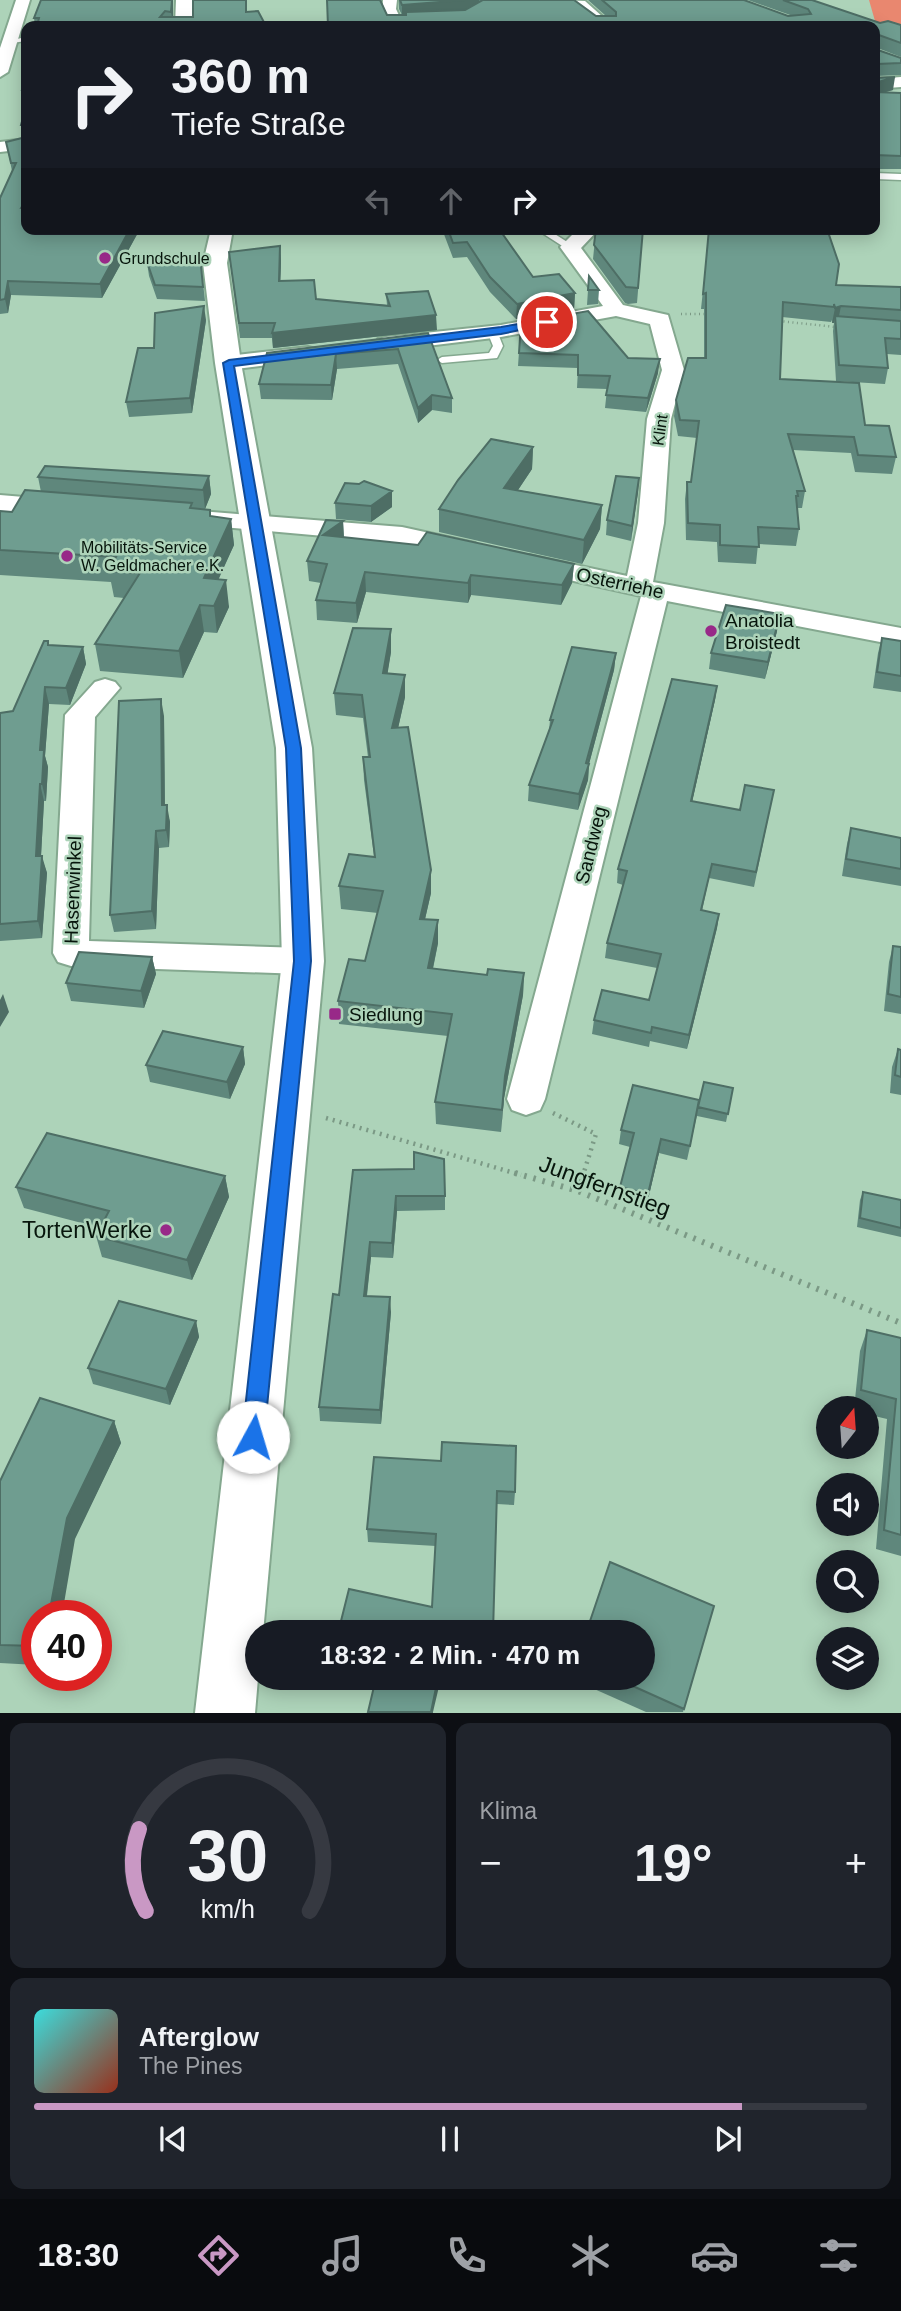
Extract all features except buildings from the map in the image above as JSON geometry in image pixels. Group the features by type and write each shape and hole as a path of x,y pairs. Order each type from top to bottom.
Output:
{"street":[{"path":"0,72 19,40 23,0"},
{"path":"184,0 184,21"},
{"path":"390,0 389,9 398,21"},
{"path":"568,0 580,4 600,21"},
{"path":"880,84 901,82"},
{"path":"0,147 21,145"},
{"path":"221,235 215,263 229,363 293,748 303,961 225,1713"},
{"path":"583,235 570,247 616,310"},
{"path":"367,346 492,331 616,310 660,320"},
{"name":"Klint","path":"647,589 659,419 673,370 660,320"},
{"path":"229,363 326,352"},
{"path":"0,503 81,510"},
{"name":"Osterriehe","path":"161,516 402,535 647,589 901,637"},
{"name":"Sandweg","path":"526,1099 647,589"},
{"name":"Hasenwinkel","path":"105,688 80,715 71,953 303,961"}],"lane":[{"path":"880,176 901,177"},
{"path":"550,235 570,247"},
{"path":"442,360 493,356 498,345 492,331"}],"path":[{"path":"660,320 690,312 717,315"},
{"path":"771,320 838,327"},
{"path":"526,1099 596,1133 578,1191"},
{"name":"Jungfernstieg","path":"287,1107 578,1191 901,1323"}],"shaded area":[{"path":"869,0 901,0 901,29 880,28 880,21 875,21"}],"place":[{"name":"Grundschule","path":"105,258"},
{"name":"Mobilitäts-Service W. Geldmacher e.K.","path":"67,556"},
{"name":"Anatolia Broistedt","path":"711,631"},
{"name":"Siedlung","path":"335,1014"},
{"name":"TortenWerke","path":"166,1230"}],"route":[{"path":"253,1437 303,961 293,748 229,363 501,331 547,322"}]}
